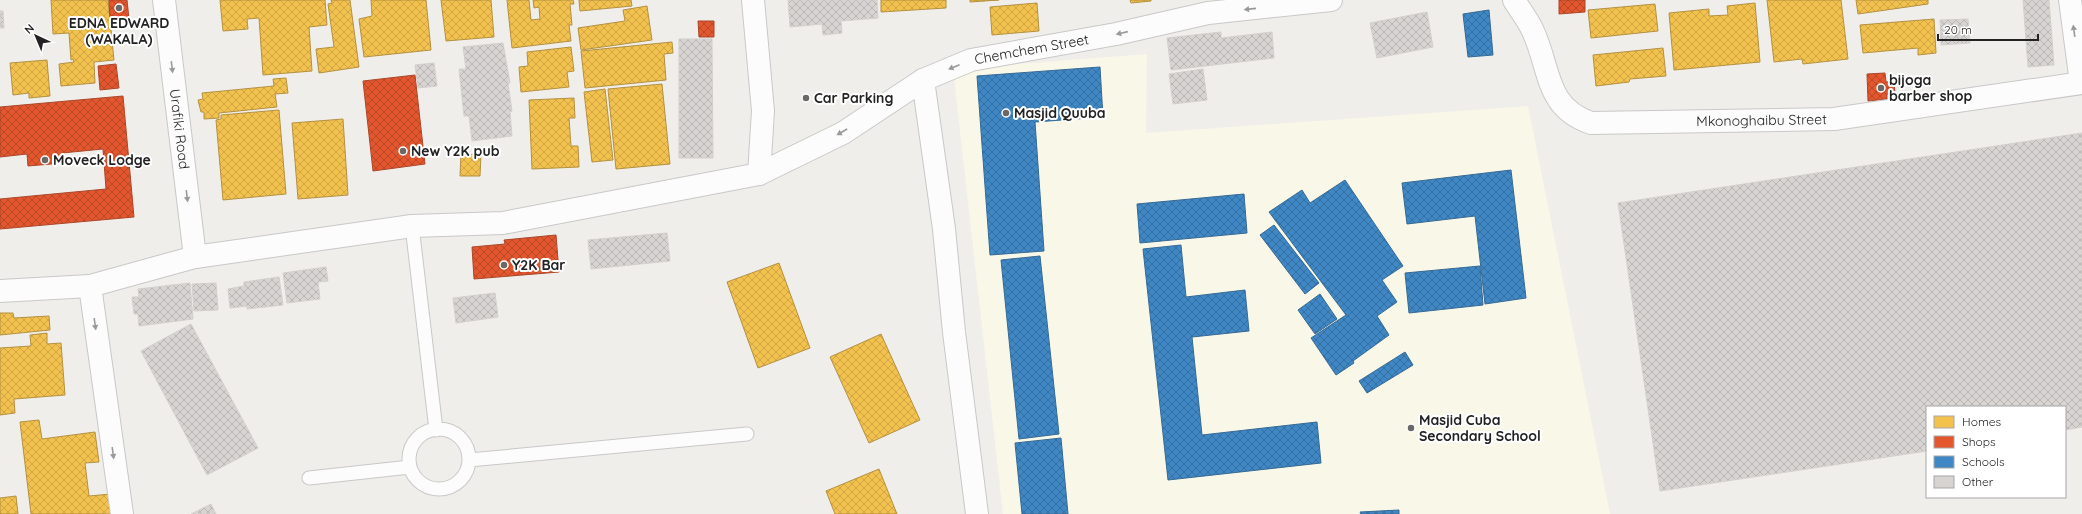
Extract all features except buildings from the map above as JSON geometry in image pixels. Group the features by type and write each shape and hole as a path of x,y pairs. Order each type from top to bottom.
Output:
{"street":[{"name":"Urafiki Road","path":"164,0 195,257"},
{"path":"753,0 763,111 759,174"},
{"name":"Chemchem Street","path":"0,291 90,286 195,257 412,226 503,223 759,174 843,133 923,80 971,60 1116,34 1208,13 1330,0"},
{"name":"Mkonoghaibu Street","path":"1514,0 1532,29 1555,96 1564,109 1576,118 1591,123 1834,119 2081,83"},
{"path":"2070,0 2081,83"},
{"path":"923,80 944,229 954,332 977,514"},
{"path":"90,286 122,514"}],"lane":[{"path":"412,226 436,430"},
{"path":"436,430 449,431 459,438 467,447 469,460 466,472 459,482 448,488 436,489 425,486 415,478 410,467 409,457 412,446 422,435 436,430"},
{"path":"469,460 747,434"},
{"path":"309,478 410,467"}],"shaded area":[{"path":"1147,54 1146,133 1528,106 1610,514 1003,514 953,69"}],"place":[{"name":"EDNA EDWARD (WAKALA)","path":"119,8"},
{"name":"bijoga barber shop","path":"1881,88"},
{"name":"Car Parking","path":"806,98"},
{"name":"Masjid Quuba","path":"1006,113"},
{"name":"New Y2K pub","path":"403,151"},
{"name":"Moveck Lodge","path":"45,160"},
{"name":"Y2K Bar","path":"504,265"},
{"name":"Masjid Cuba Secondary School","path":"1411,428"}]}
